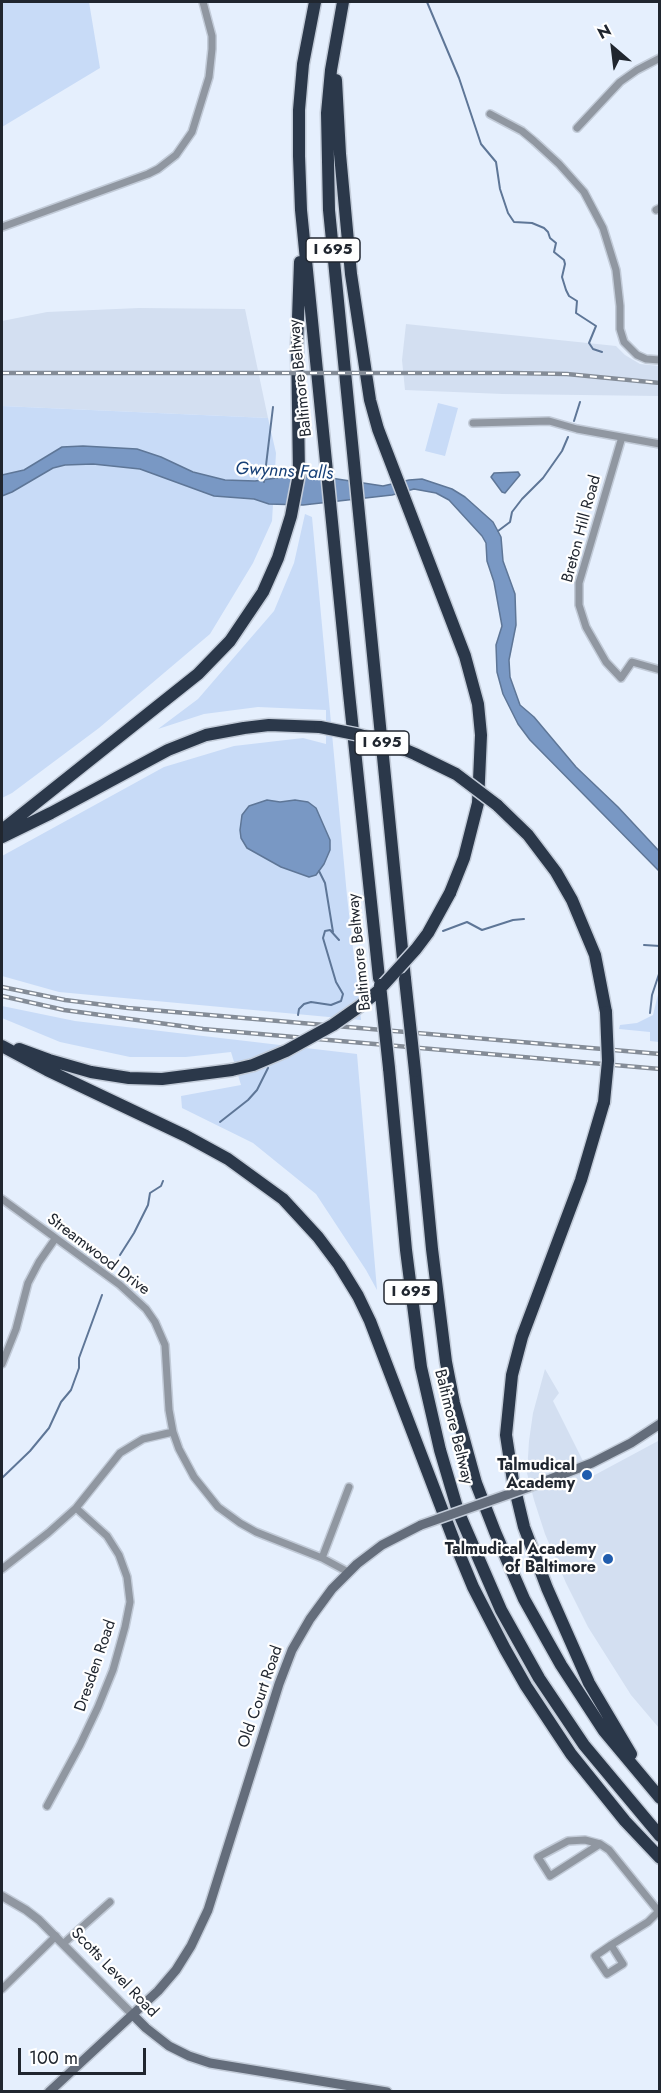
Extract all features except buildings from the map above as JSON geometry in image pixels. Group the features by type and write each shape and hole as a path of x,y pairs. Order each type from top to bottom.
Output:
{"highway":[{"name":"Baltimore Beltway","path":"315,2 303,64 299,110 298,156 301,210 406,1250 421,1367 440,1450 458,1511 501,1610 540,1678 584,1745 660,1836"},
{"name":"Baltimore Beltway","path":"343,2 335,41 327,113 326,154 329,210 432,1249 454,1403 477,1483 511,1571 555,1656 604,1731 659,1797"},
{"path":"2,1042 81,1069 129,1078 162,1079 253,1065 286,1051 333,1025 377,992 428,933 450,893 464,858 477,803 481,735 478,704 465,656 388,456 370,400 351,274 340,154 335,41"},
{"path":"2,830 180,690 221,651 263,592 278,558 291,516 299,466 297,346 301,210"},
{"path":"2,837 168,750 206,735 269,725 320,727 392,744 456,774 497,806 534,842 556,872 572,900 595,955 606,1012 608,1061 604,1102 581,1180 522,1337 510,1385 506,1435 513,1481 524,1527 547,1588 590,1683 659,1797"},
{"path":"2,1047 186,1136 228,1159 283,1199 318,1237 339,1265 370,1321 456,1546 473,1587 505,1649 526,1686 571,1754 660,1858"}],"main road":[{"name":"Old Court Road","path":"49,2091 133,2015 176,1970 200,1928 287,1661 317,1609 348,1572 382,1545 421,1525 592,1463 631,1443 660,1424"},
{"name":"Scotts Level Road","path":"133,2015 163,2042 198,2059 223,2066 348,2088 387,2091"}],"street":[{"path":"2,227 148,174 176,155 192,132 209,77 212,36 203,2"},
{"path":"577,128 620,82 660,58"},
{"path":"490,114 522,131 559,164 584,192 603,228 616,270 620,329 624,342 637,355 646,359 660,360"},
{"path":"472,423 549,421 577,429 660,444"},
{"name":"Breton Hill Road","path":"622,437 579,583 579,605 591,635 606,662 621,678 632,662 660,670"},
{"name":"Streamwood Drive","path":"2,1199 135,1297 155,1322 165,1345 168,1362 168,1395 173,1432 194,1477 214,1502 229,1516 269,1538 322,1558 348,1572"},
{"path":"2,1364 16,1329 28,1283 39,1262 56,1239"},
{"path":"2,1569 76,1508 120,1454 143,1439 173,1432"},
{"path":"322,1558 349,1487"},
{"name":"Dresden Road","path":"47,1806 98,1707 113,1670 130,1602 127,1577 119,1555 102,1531 76,1508"},
{"path":"600,1844 550,1876 538,1857 568,1841 585,1840 600,1844 609,1850 659,1912 648,1922 611,1945"},
{"name":"Scotts Level Road","path":"2,1896 27,1910 64,1943 133,2015"},
{"path":"64,1943 110,1902"},
{"path":"2,1989 56,1936"}],"shaded area":[{"path":"2,2 89,2 100,68 2,127"},
{"path":"139,308 245,309 268,418 2,406 2,321 47,312"},
{"path":"406,324 616,346 640,364 659,366 659,396 405,390 402,360"},
{"path":"438,403 458,408 445,456 425,451"},
{"path":"2,406 268,418 276,453 272,521 253,563 210,634 99,728 2,798"},
{"name":"Gwynns Falls","path":"62,447 137,449 193,472 225,480 255,481 311,475 383,486 422,479 452,489 465,497 493,522 501,537 503,561 515,594 516,625 509,660 510,677 520,705 534,717 576,767 659,851 659,871 530,740 518,724 503,694 497,672 496,645 502,626 494,582 487,561 486,543 449,500 436,493 414,489 392,495 303,505 269,504 254,499 214,496 140,469 93,464 53,468 2,496 2,475 24,470"},
{"path":"518,472 520,475 505,493 491,477 494,473"},
{"path":"305,514 312,517 347,896 361,1020 59,992 2,976 2,856 164,767 234,746 303,738 326,744 326,710 258,707 204,714 158,729 198,699 274,611 294,563"},
{"path":"267,800 308,802 316,808 330,840 330,850 316,875 309,877 281,867 247,848 241,838 242,815 249,806"},
{"path":"659,990 659,1042 650,1041 650,1032 619,1029 620,1025 637,1023 653,1015"},
{"path":"2,1006 75,1021 357,1054 377,1290 316,1194 253,1143 182,1108 181,1096 241,1085 231,1052 186,1057 130,1057 60,1042 2,1018"},
{"name":"Talmudical Academy of Baltimore","path":"545,1369 559,1393 553,1401 591,1477 658,1441 659,1728 631,1695 588,1627 545,1534 534,1500 527,1473 529,1441 533,1413"}],"waterway":[{"path":"427,2 459,78 481,144 496,162 500,189 508,213 514,222 532,223 544,228 556,243 554,252 564,260 565,264 562,277 566,290 569,296 577,301 576,313 596,326 589,343 593,349 602,352"},
{"path":"574,421 580,402"},
{"path":"264,482 273,407"},
{"path":"498,531 510,522 512,512 543,478 562,451 568,437"},
{"path":"319,871 325,883 333,932"},
{"path":"443,931 467,922 482,930 513,920 524,919"},
{"path":"298,1015 299,1009 304,1004 311,1002 331,1005 341,1001 343,994 336,982 323,938 325,931 330,930 339,940"},
{"path":"644,945 660,946"},
{"path":"650,1013 652,995 660,971"},
{"path":"220,1122 257,1090 268,1068"},
{"path":"120,1255 148,1205 150,1193 161,1186 163,1181"},
{"path":"2,1478 30,1451 49,1428 61,1402 71,1390 79,1368 79,1358 102,1295"}],"railway":[{"path":"2,373 511,373 567,374 660,383"},
{"path":"2,987 65,1000 128,1008 660,1054"},
{"path":"2,996 64,1010 203,1029 660,1069"}],"place":[{"name":"Talmudical Academy","path":"587,1475"},
{"name":"Talmudical Academy of Baltimore","path":"608,1559"}]}
